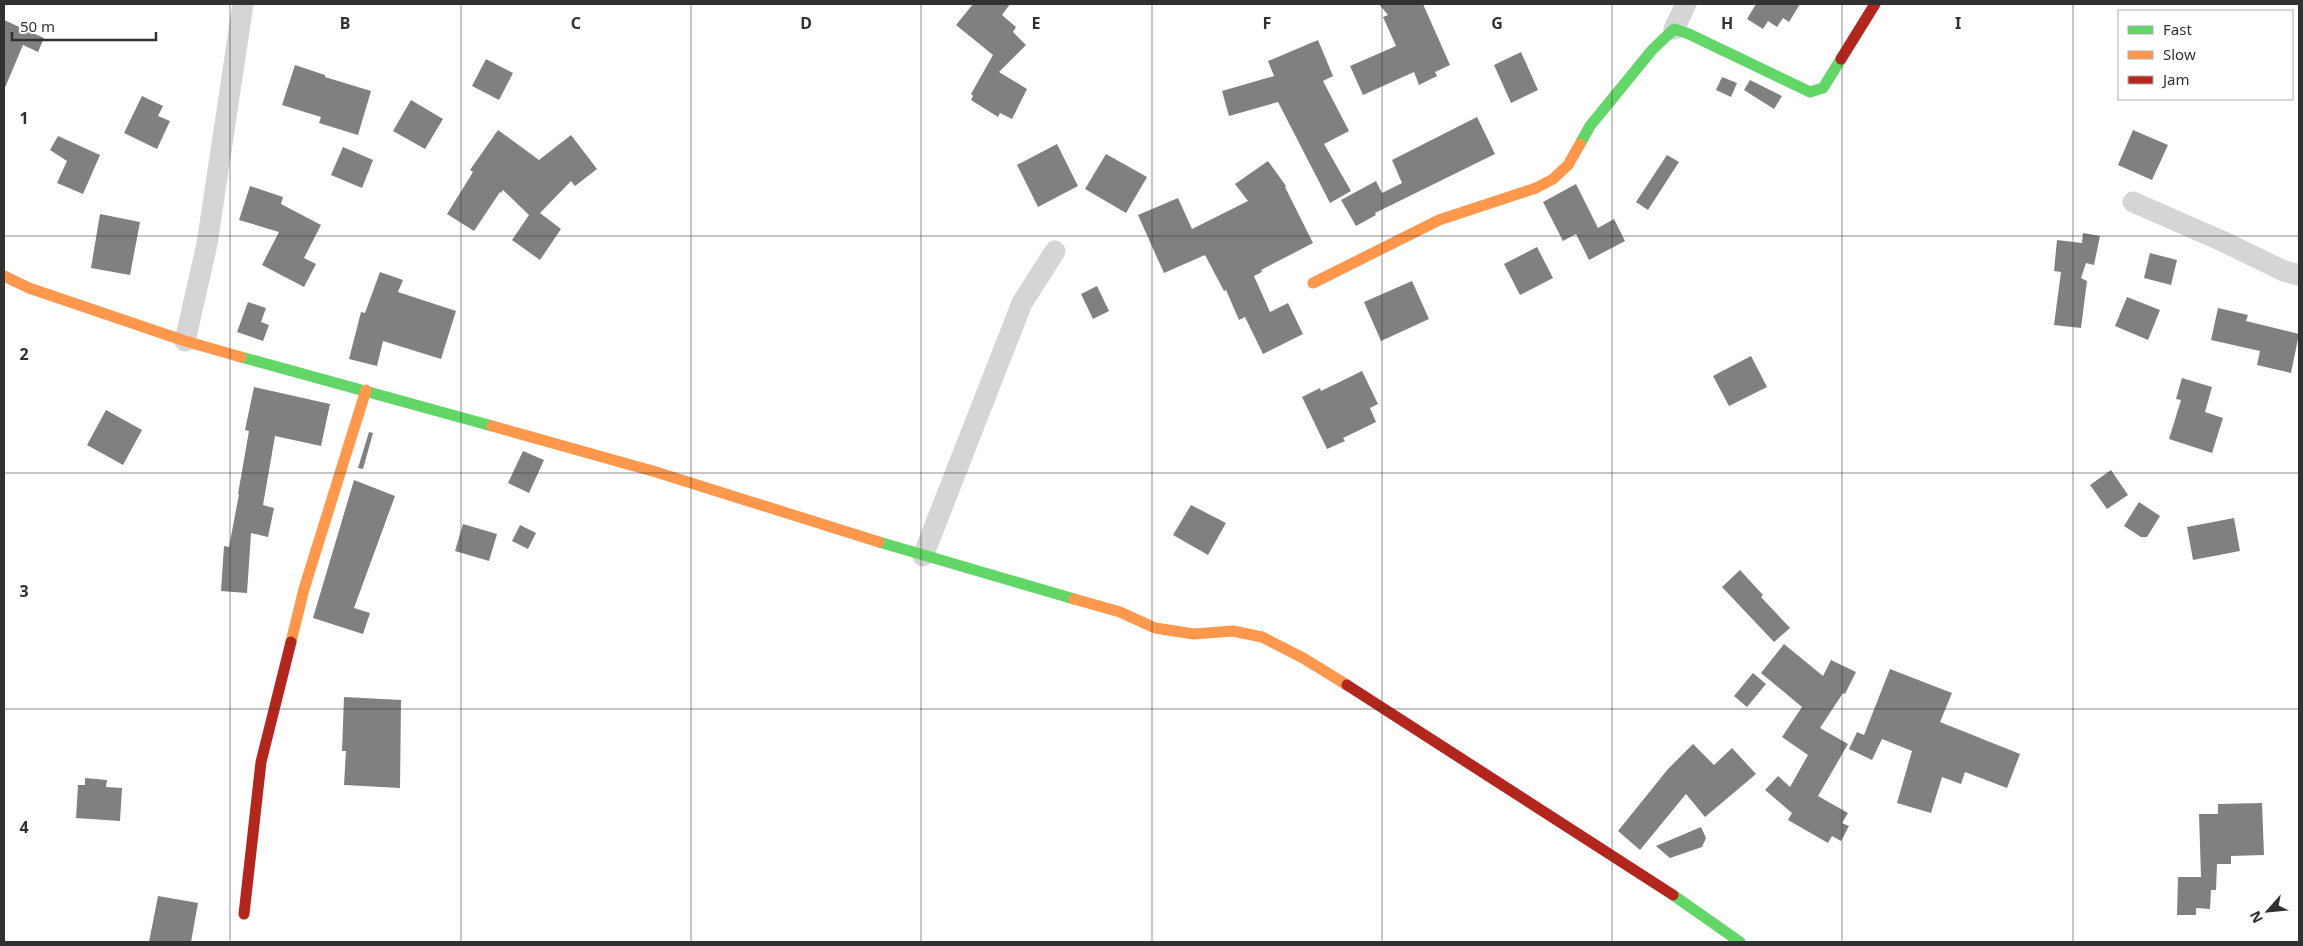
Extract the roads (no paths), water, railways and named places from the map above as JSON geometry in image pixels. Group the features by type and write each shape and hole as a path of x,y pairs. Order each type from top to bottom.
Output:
{"street":[{"path":"185,341 207,244 243,4"},
{"path":"1313,282 1439,220 1536,188 1553,179 1568,165 1590,126 1652,50 1674,29 1686,4"},
{"path":"1674,29 1690,34 1810,92 1823,88 1875,4"},
{"path":"2133,202 2222,240 2284,271 2299,275"},
{"path":"923,556 1022,303 1055,251"},
{"path":"4,276 29,288 185,341 656,472 923,556 1120,612 1155,628 1194,634 1233,631 1262,637 1303,658 1384,708 1700,913 1740,942"},
{"path":"244,914 261,762 304,588 366,390"}]}
